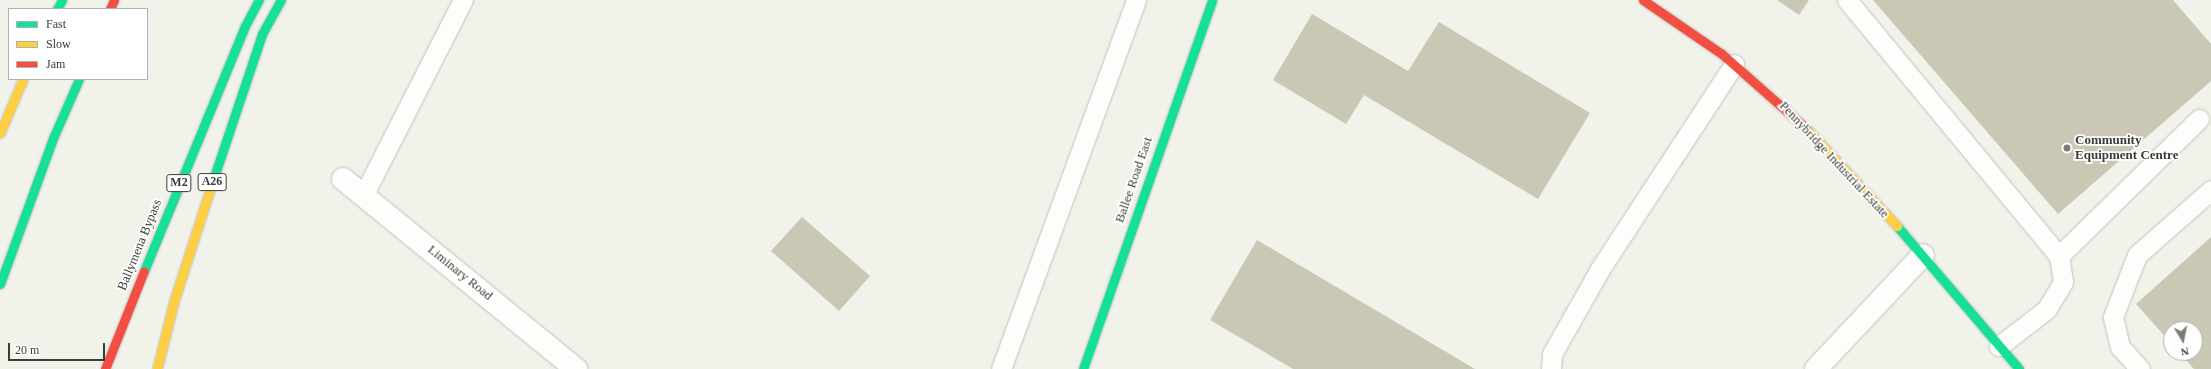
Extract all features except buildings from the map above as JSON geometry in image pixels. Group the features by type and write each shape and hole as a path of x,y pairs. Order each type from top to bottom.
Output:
{"main road":[{"name":"Ballymena Bypass","path":"105,369 185,168 245,26 259,0"},
{"name":"A26","path":"157,369 174,301 213,179 262,34 281,0"},
{"name":"Ballee Road East","path":"1083,369 1212,0"},
{"name":"Pennybridge Industrial Estate","path":"1643,0 1734,64 1811,132 1923,255 2019,369"},
{"path":"0,133 23,80"},
{"path":"0,284 54,136 79,80"}],"street":[{"name":"Liminary Road","path":"343,179 364,194 576,369"},
{"path":"1816,369 1923,255"}],"lane":[{"path":"364,194 463,0"},
{"path":"1001,369 1136,0"},
{"path":"1847,0 2059,256 2063,282 2047,309 1999,346"},
{"path":"1551,369 1552,354 1600,269 1734,64"},
{"path":"2059,256 2199,119"},
{"path":"2140,369 2120,347 2113,317 2137,255 2211,190"}],"traffic: fast":[{"path":"58,8 62,0"},
{"path":"144,271 245,26 259,0"},
{"path":"213,180 262,34 281,0"},
{"path":"1083,369 1212,0"},
{"path":"0,284 54,136 79,80"},
{"path":"1897,226 2019,369"}],"traffic: slow":[{"path":"0,133 23,80"},
{"path":"1806,128 1897,226"},
{"path":"157,369 174,301 213,180"}],"traffic: jam":[{"path":"110,8 114,0"},
{"path":"1643,0 1722,54 1806,128"},
{"path":"105,369 144,271"}],"place":[{"name":"Community Equipment Centre","path":"2067,148"}]}
